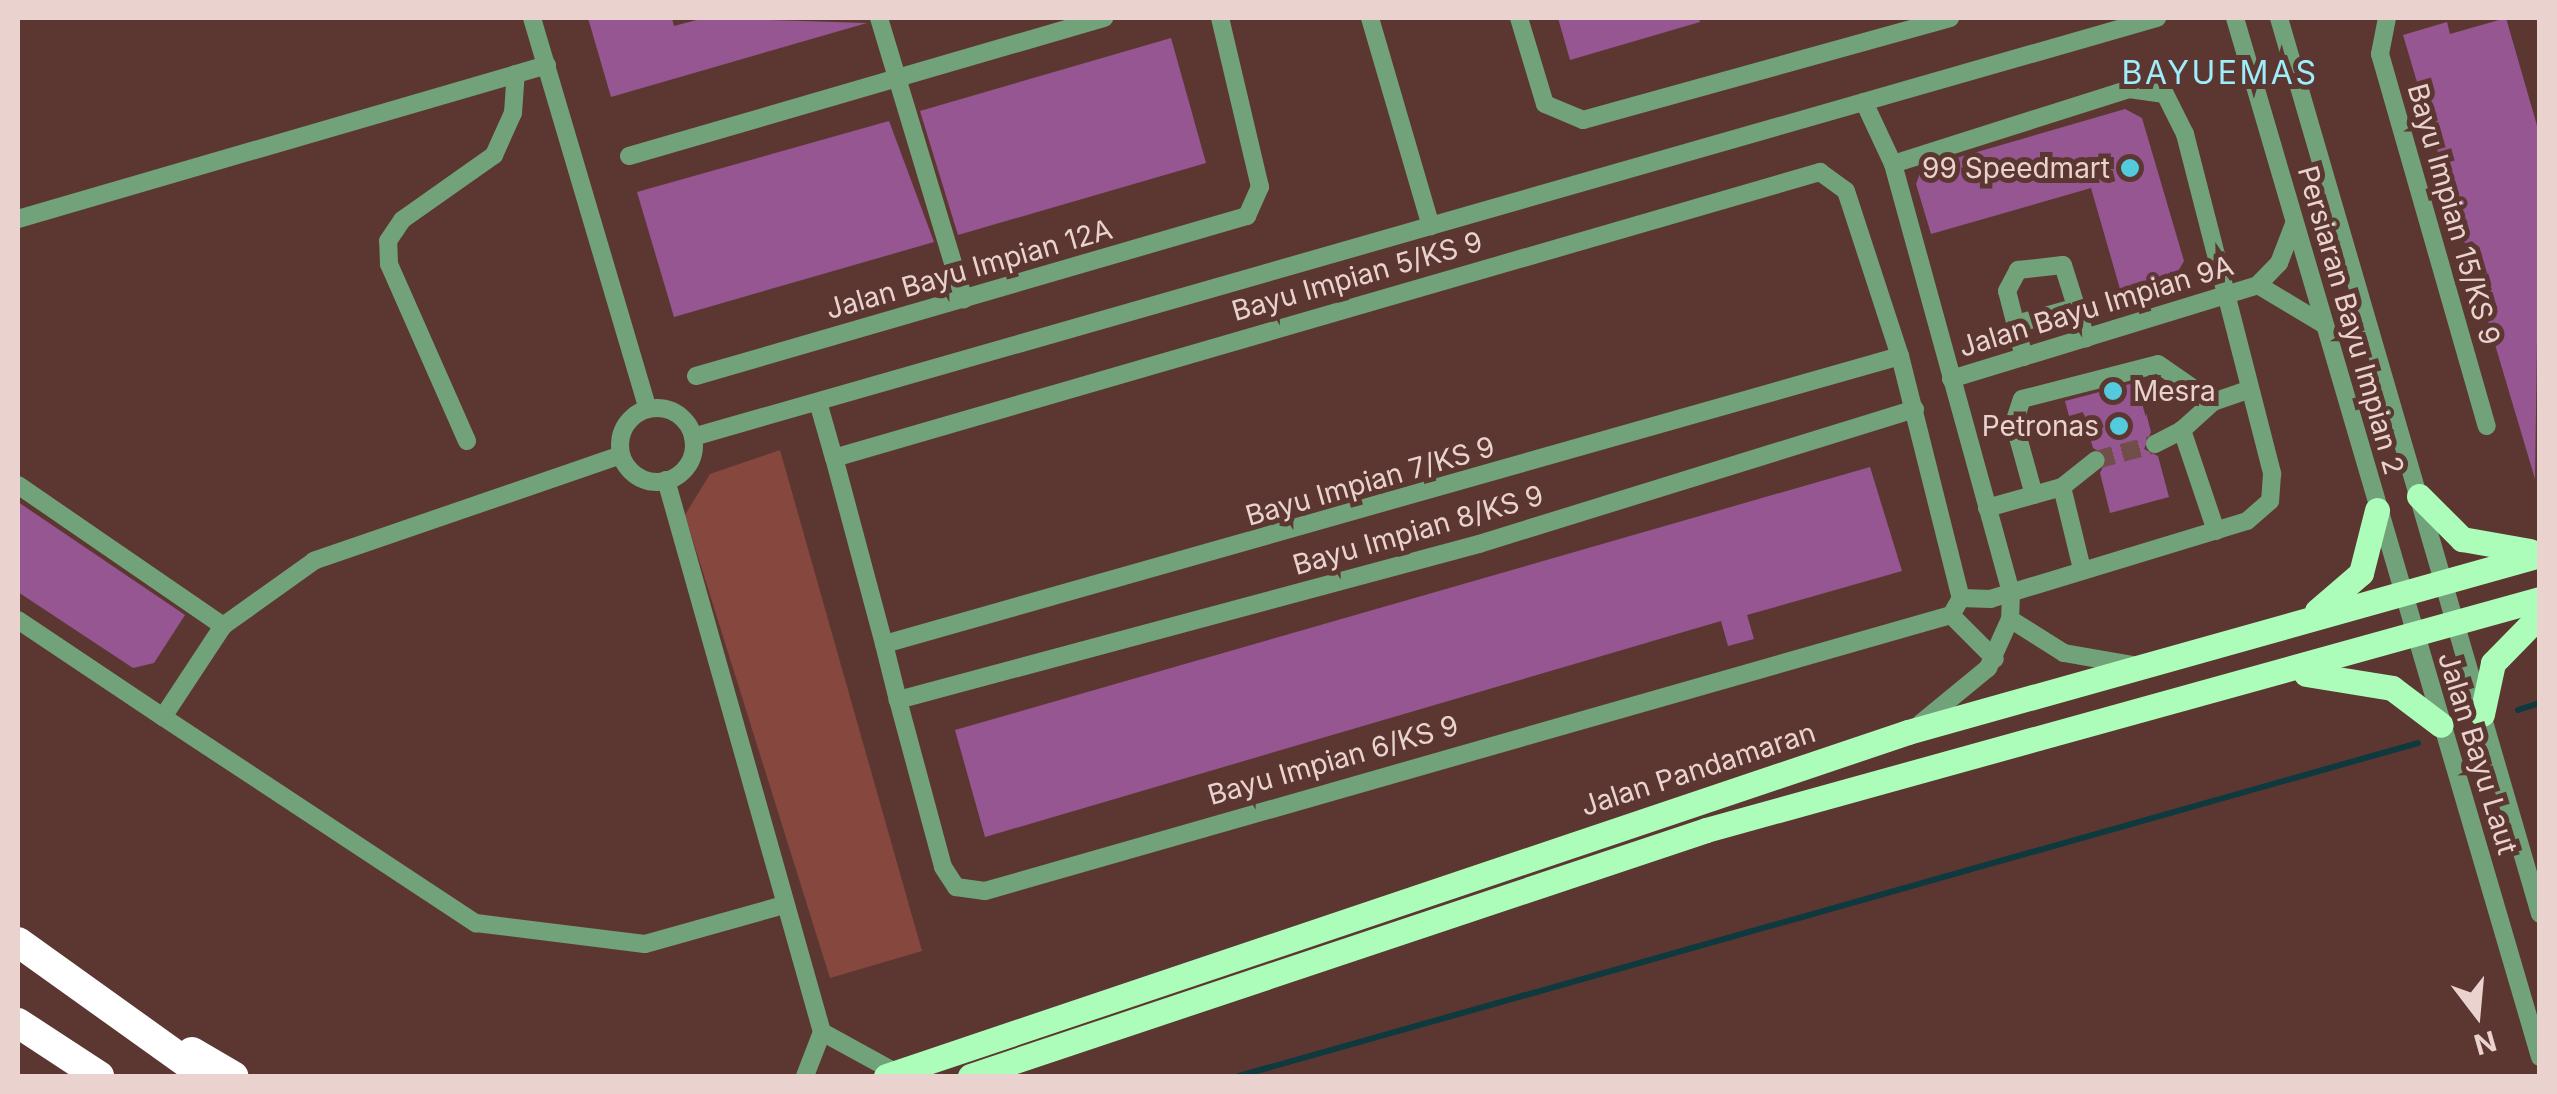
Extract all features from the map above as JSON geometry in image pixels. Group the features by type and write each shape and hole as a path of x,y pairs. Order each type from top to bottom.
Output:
{"highway":[{"path":"18,942 205,1076"},
{"path":"90,992 233,1076"},
{"path":"18,1023 99,1076"}],"main road":[{"path":"2419,496 2462,539 2540,553"},
{"path":"2290,626 2361,573 2377,510"},
{"name":"Jalan Pandamaran","path":"892,1075 1908,732 2402,596 2540,553"},
{"path":"970,1076 1706,830 2540,599"},
{"path":"2482,714 2493,663 2540,616"},
{"path":"2281,673 2359,676 2418,702 2442,725"}],"street":[{"path":"532,18 648,408"},
{"path":"879,18 964,300"},
{"path":"629,156 1104,18"},
{"name":"Jalan Bayu Impian 12A","path":"696,376 1232,224 1254,208 1260,187 1220,18"},
{"path":"1370,18 1431,226"},
{"path":"1519,18 1545,104 1583,120 1950,18"},
{"path":"694,437 2157,18"},
{"name":"Persiaran Bayu Impian 2","path":"2235,18 2414,637"},
{"name":"Persiaran Bayu Impian 2","path":"2278,18 2456,624"},
{"name":"Bayu Impian 15/KS 9","path":"2388,18 2380,54 2487,426"},
{"path":"18,219 546,65"},
{"path":"467,441 388,264 388,241 402,220 494,155 512,112 516,74"},
{"path":"1893,164 2150,86 2185,134 2250,389 2270,501 2216,531 2011,594 1961,598"},
{"path":"1864,102 1893,164 2011,594 2010,619 1995,659 1908,732"},
{"name":"Bayu Impian 5/KS 9","path":"834,458 1806,173 1834,176 1846,191 1900,356"},
{"name":"Jalan Bayu Impian 9A","path":"1951,380 2258,286 2279,264 2294,223"},
{"path":"2024,357 2007,281 2049,261 2066,270 2086,338"},
{"name":"Jalan Bayu Impian 9A","path":"2258,286 2324,324"},
{"path":"2016,324 2077,308"},
{"path":"1900,356 1961,598 1950,614 1995,659"},
{"name":"Bayu Impian 7/KS 9","path":"884,644 1900,356"},
{"path":"2034,494 2014,423 2022,399 2158,364 2213,402"},
{"path":"2154,444 2182,430 2213,402 2250,389"},
{"path":"818,402 884,644"},
{"path":"648,408 682,416 694,437 686,468 666,480 634,474 621,455 628,422 648,408"},
{"name":"Bayu Impian 8/KS 9","path":"898,700 1479,544 1915,409"},
{"path":"2182,430 2216,531"},
{"path":"164,717 222,626 350,543 621,455"},
{"path":"1987,508 2062,487 2096,460"},
{"path":"666,480 822,1032 805,1076"},
{"path":"18,485 222,626"},
{"path":"2062,487 2082,570"},
{"name":"Bayu Impian 6/KS 9","path":"884,644 943,867 956,887 985,891 1950,614"},
{"path":"2010,619 2064,653 2141,666"},
{"path":"18,620 476,922 633,945 784,905"},
{"name":"Jalan Bayu Laut","path":"2456,624 2540,914"},
{"name":"Jalan Bayu Laut","path":"2414,637 2540,1058"},
{"path":"822,1032 892,1075"}],"shaded area":[{"path":"780,450 922,951 830,978 685,515 710,474"}],"building":[{"path":"588,18 672,18 674,26 704,18 867,23 611,97"},
{"path":"1558,18 1699,18 1700,22 1570,60"},
{"path":"2506,18 2540,136 2535,479 2403,35 2447,22 2450,34"},
{"path":"1171,38 1206,163 958,235 920,111"},
{"path":"2125,109 2142,118 2184,261 2171,283 2122,296 2091,188 1931,234 1916,184 1922,168"},
{"path":"889,121 934,242 674,317 637,192"},
{"path":"2138,382 2151,432 2144,449 2158,456 2169,497 2110,513 2100,473 2108,457 2093,448 2083,412 2069,416 2065,401"},
{"path":"1870,467 1902,571 1747,615 1754,639 1728,646 1721,621 985,837 955,730"},
{"path":"18,502 185,615 154,663 133,668 18,592"}],"waterway":[{"path":"2518,710 2540,703"},
{"path":"1239,1076 2418,743"}],"tunnel":[{"path":"2096,460 2155,444"}],"place":[{"name":"99 Speedmart","path":"2130,168"},
{"name":"Mesra","path":"2113,391"},
{"name":"Petronas","path":"2119,426"}],"district":[{"name":"BAYUEMAS","path":"2220,73"}]}
